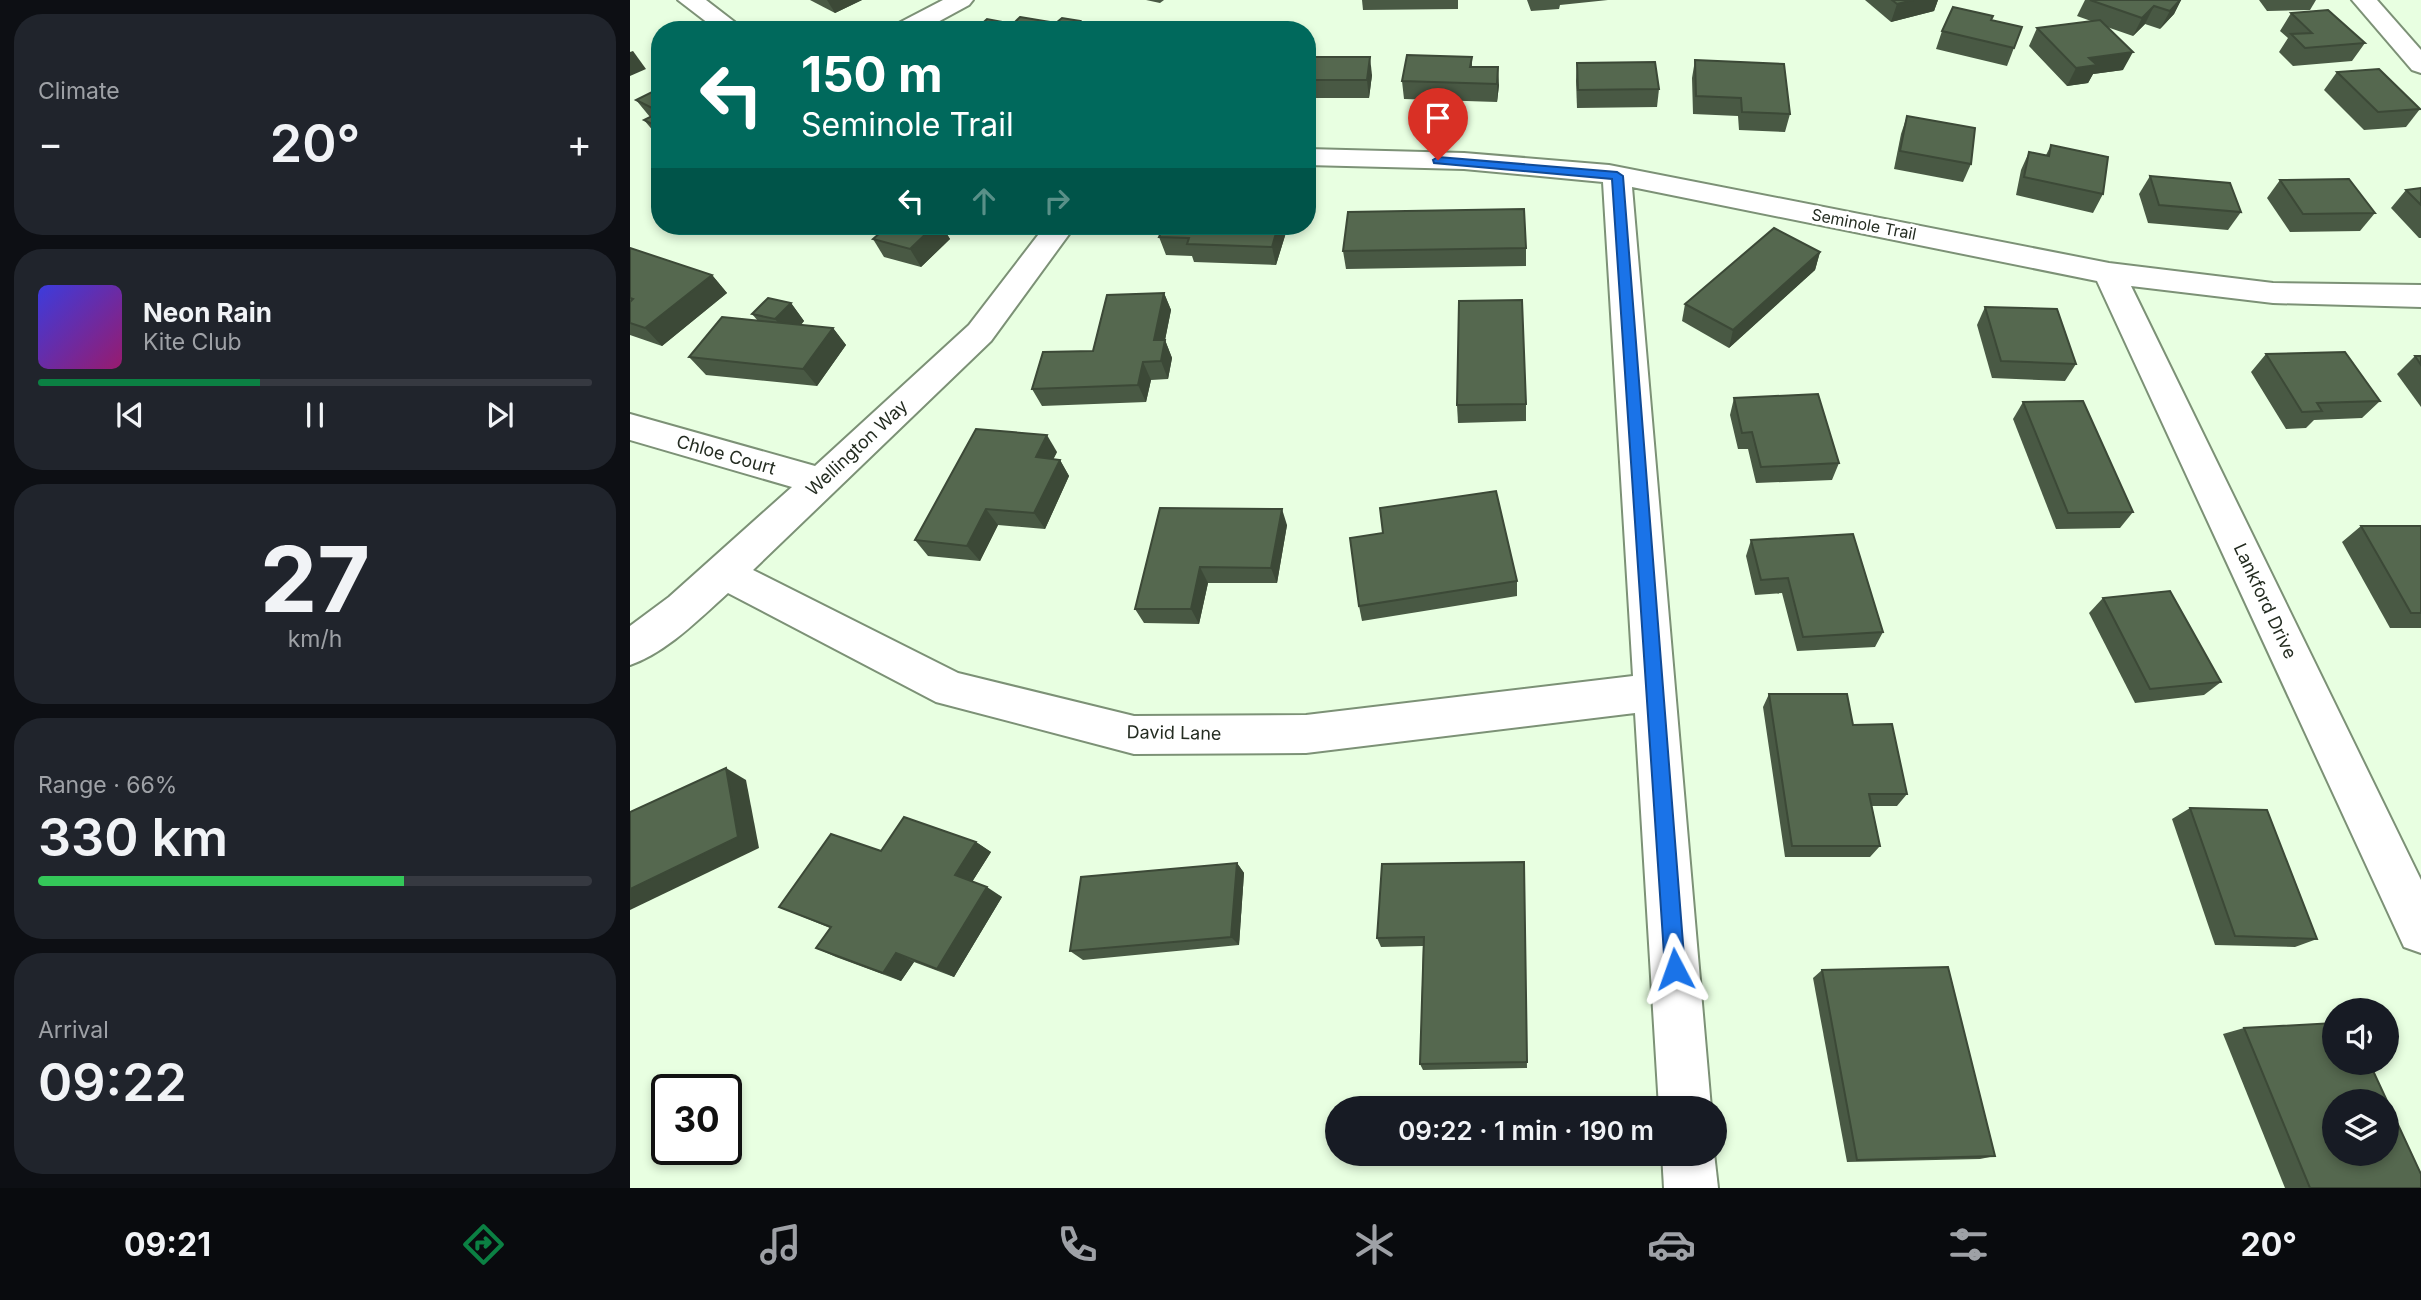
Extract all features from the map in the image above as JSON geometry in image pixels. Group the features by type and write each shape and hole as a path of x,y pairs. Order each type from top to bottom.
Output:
{"street":[{"path":"690,0 720,21"},
{"path":"921,21 961,0"},
{"path":"2364,0 2421,65"},
{"name":"Seminole Trail","path":"1316,157 1464,161 1617,176 2109,273 2273,293 2421,296"},
{"path":"1617,176 1684,1096"},
{"name":"Wellington Way","path":"630,648 683,609 724,573 980,333 1053,235"},
{"name":"Lankford Drive","path":"2109,273 2421,930"},
{"name":"Chloe Court","path":"630,427 821,482"},
{"name":"David Lane","path":"724,573 950,689 1134,736 1306,734 1655,692"},
{"path":"1689,1166 1691,1188"}],"building":[{"path":"1892,0 1913,0 1897,4"},
{"path":"2090,0 2180,0 2170,11 2154,6 2142,18"},
{"path":"1953,7 1993,16 1991,20 2022,27 2014,48 1942,31"},
{"path":"2328,10 2365,43 2305,48 2291,34 2312,33 2291,13"},
{"path":"1020,17 1044,21 1016,21"},
{"path":"1062,18 1080,21 1058,21"},
{"path":"2100,20 2133,52 2089,58 2097,65 2076,68 2037,28"},
{"path":"1407,55 1472,57 1470,67 1498,67 1497,84 1402,81"},
{"path":"1316,57 1370,57 1367,80 1316,80"},
{"path":"1695,60 1784,64 1790,114 1742,112 1741,98 1696,96"},
{"path":"1655,62 1659,89 1578,90 1577,63"},
{"path":"2379,69 2420,109 2378,112 2337,72"},
{"path":"651,92 651,108 636,100"},
{"path":"1907,116 1975,128 1971,164 1900,151"},
{"path":"2051,145 2108,157 2103,194 2024,177 2029,152 2049,156"},
{"path":"2150,176 2230,183 2241,212 2159,205"},
{"path":"2349,179 2375,213 2303,214 2280,180"},
{"path":"2421,188 2421,205 2406,190"},
{"path":"1524,209 1526,248 1343,251 1348,212"},
{"path":"1774,228 1820,252 1733,330 1685,304"},
{"path":"878,235 925,235 910,249 873,239"},
{"path":"1275,235 1272,247 1187,244 1189,238 1159,237"},
{"path":"630,248 712,275 645,328 630,323 630,302 633,299 630,298"},
{"path":"1164,293 1154,340 1165,340 1161,361 1143,362 1138,385 1032,389 1043,352 1093,351 1107,295"},
{"path":"768,298 791,303 775,319 752,314"},
{"path":"1522,300 1526,404 1457,405 1459,301"},
{"path":"1985,307 2057,309 2076,364 2001,361"},
{"path":"722,317 833,328 803,369 689,357"},
{"path":"2345,352 2380,401 2317,403 2322,411 2302,412 2266,354"},
{"path":"1818,394 1839,463 1761,467 1752,432 1742,433 1734,398"},
{"path":"2083,401 2133,512 2068,513 2023,402"},
{"path":"976,429 1047,435 1036,457 1060,460 1034,513 986,509 967,546 915,540"},
{"path":"1496,491 1517,581 1359,606 1350,538 1383,533 1380,508"},
{"path":"1160,508 1282,509 1271,568 1200,567 1191,609 1135,609"},
{"path":"2361,526 2421,526 2421,613 2411,613"},
{"path":"1853,534 1883,632 1803,637 1788,578 1761,580 1751,540"},
{"path":"2170,591 2221,682 2150,689 2103,598"},
{"path":"1769,694 1847,694 1853,725 1892,724 1907,794 1869,794 1880,846 1792,846"},
{"path":"726,768 738,837 630,889 630,812"},
{"path":"2190,808 2267,810 2317,939 2235,936"},
{"path":"904,817 976,842 955,875 987,887 937,969 896,953 883,973 816,948 831,927 779,907 831,834 881,851"},
{"path":"1524,862 1527,1062 1420,1064 1424,937 1377,938 1382,864"},
{"path":"1237,863 1231,937 1070,951 1081,877"},
{"path":"1948,967 1995,1156 1857,1160 1822,970"},
{"path":"2322,1024 2322,1075 2375,1075 2382,1089 2322,1089 2322,1166 2399,1166 2399,1127 2421,1174 2421,1188 2310,1188 2244,1028"}],"route":[{"path":"1438,160 1617,176 1675,969"}]}
